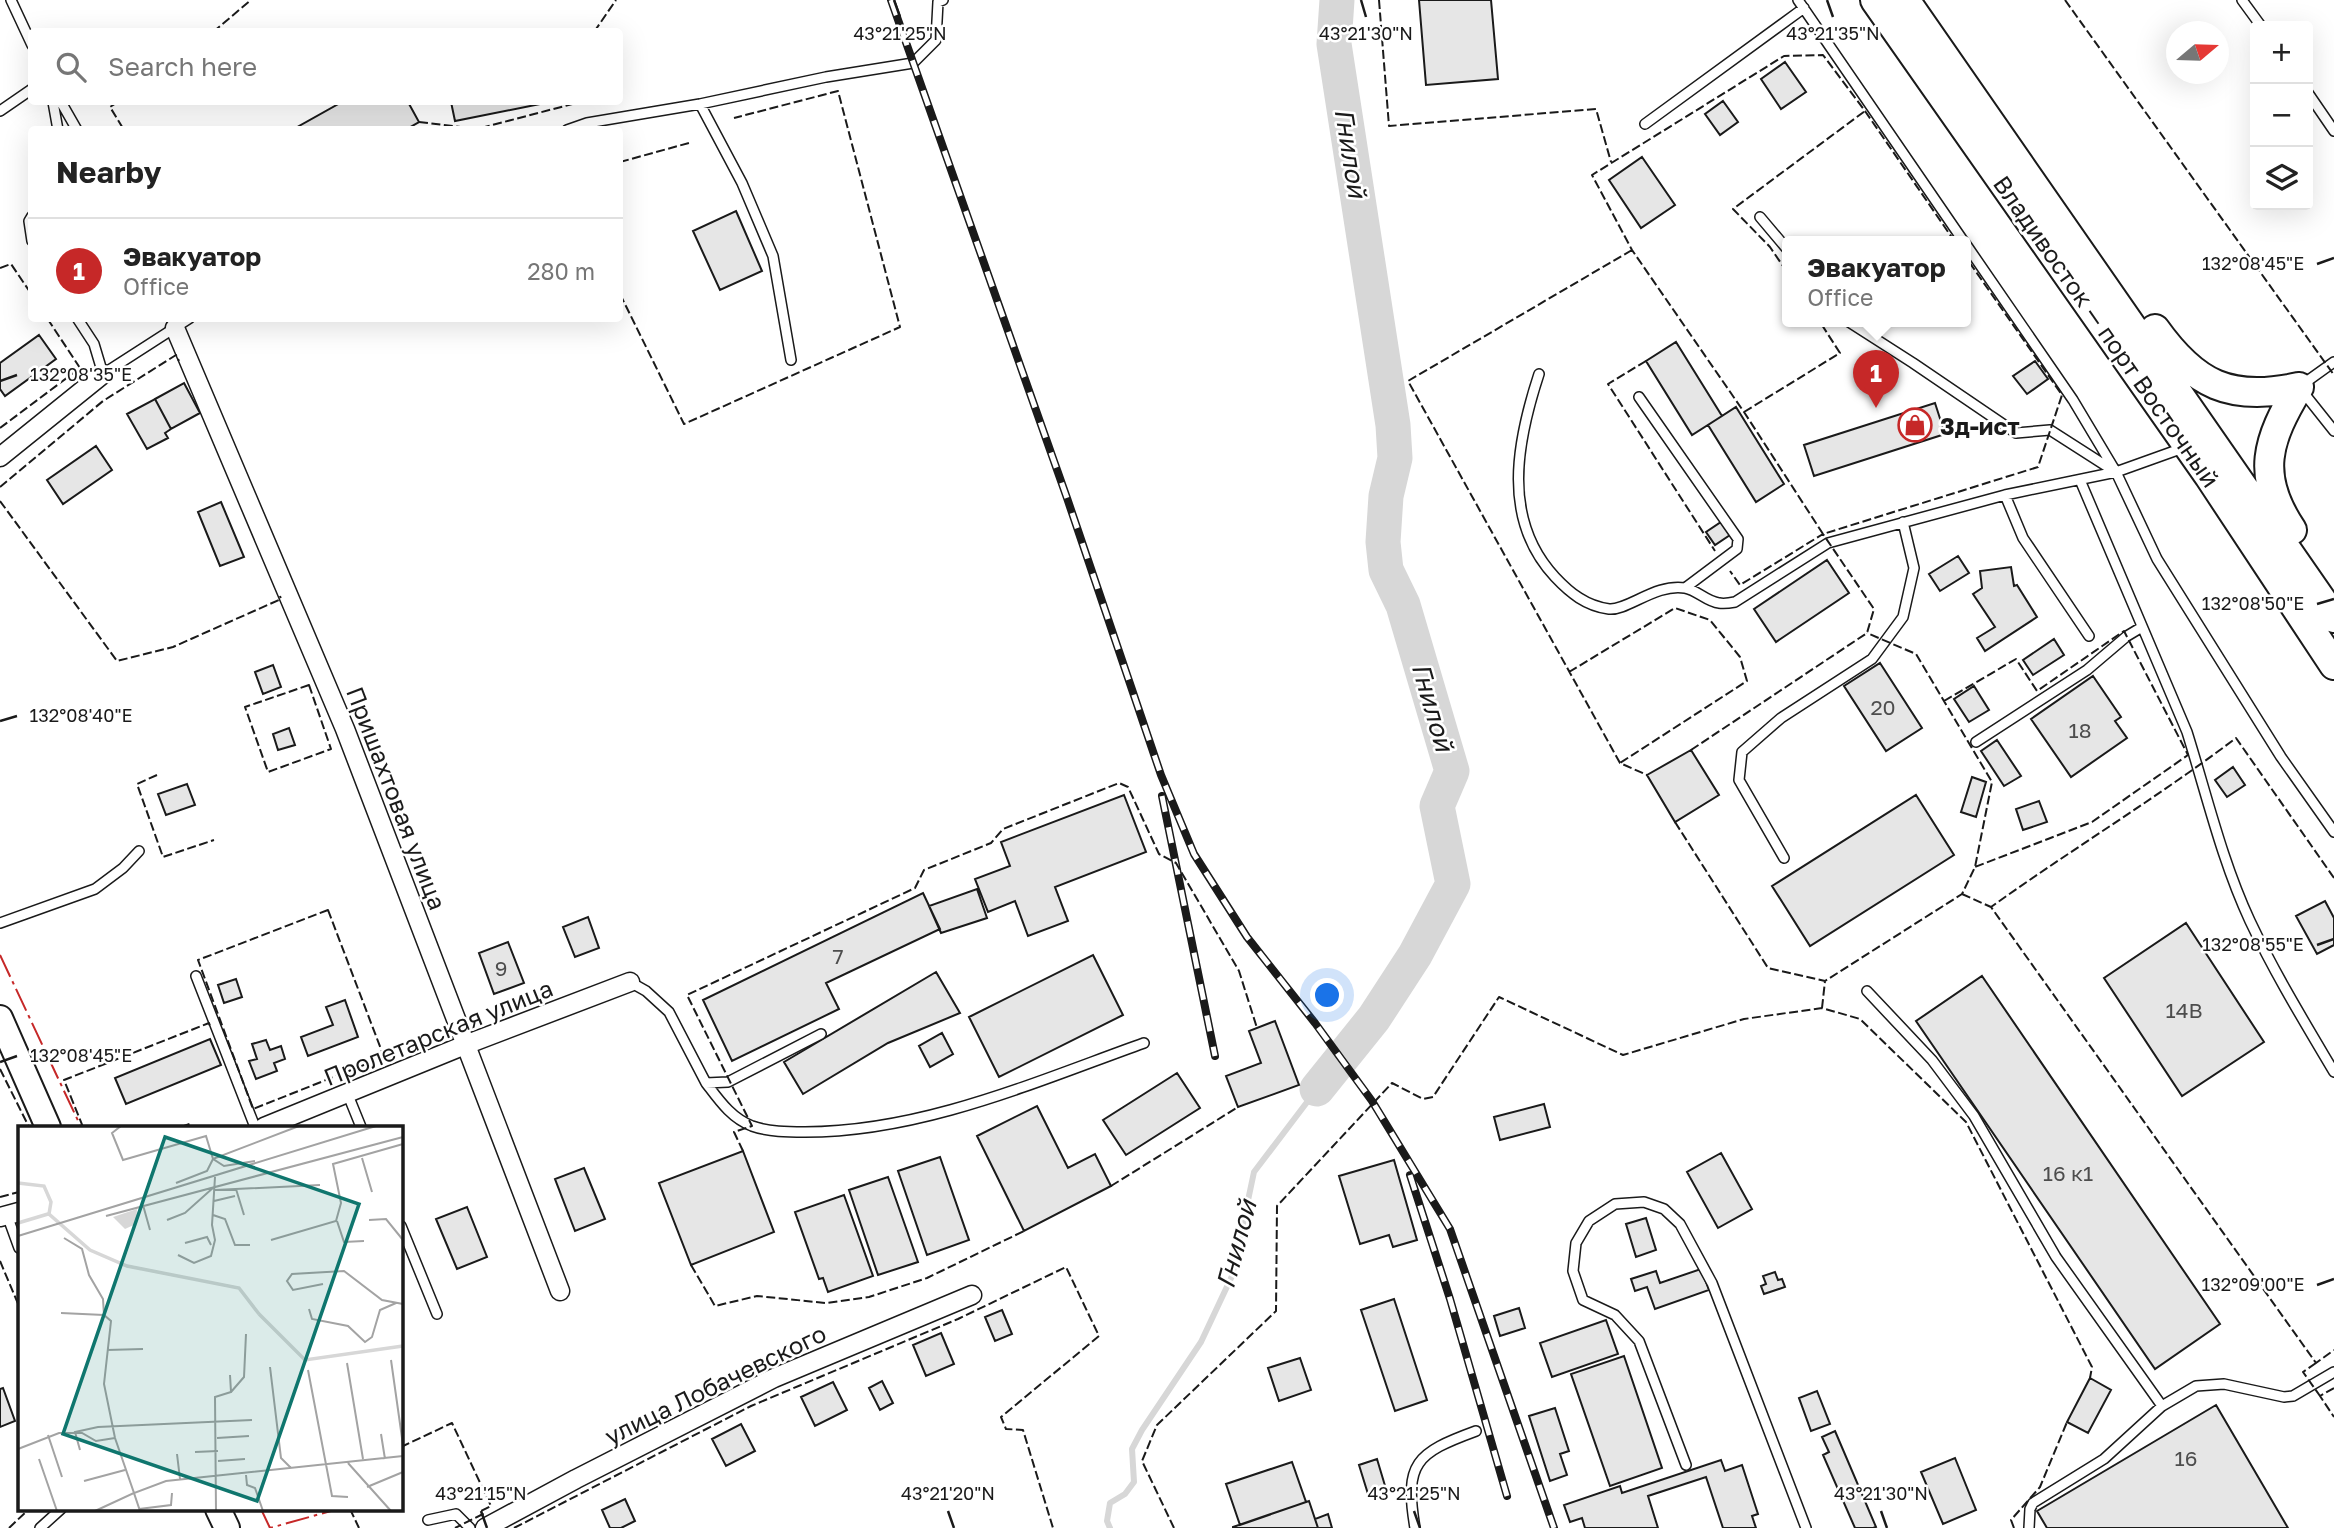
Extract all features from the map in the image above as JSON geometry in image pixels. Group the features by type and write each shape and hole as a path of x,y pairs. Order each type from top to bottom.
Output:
{"highway":[{"name":"Владивосток — порт Восточный","path":"1875,0 2188,447 2334,665"},
{"name":"Владивосток — порт Восточный","path":"1905,0 2334,618"},
{"path":"2036,188 2075,218 2172,353 2199,377 2223,388 2252,393 2299,387"},
{"path":"2299,387 2275,430 2270,451 2271,486 2284,518 2334,594"}],"main road":[{"path":"0,1018 48,1126"},
{"path":"218,1510 227,1528"}],"street":[{"name":"Пришахтовая улица","path":"172,323 345,729 560,1291"},
{"path":"0,457 103,374"},
{"name":"Пролетарская улица","path":"267,1126 630,982"},
{"name":"улица Лобачевского","path":"485,1528 774,1378 972,1295"}],"lane":[{"path":"11,0 28,36"},
{"path":"2242,0 2257,21"},
{"path":"578,126 701,104 826,77 913,63 936,40 940,1"},
{"path":"1645,124 1801,4 1961,236"},
{"path":"0,111 28,92"},
{"path":"2313,100 2334,131"},
{"path":"701,104 742,183 773,257 791,360"},
{"path":"53,105 57,126"},
{"path":"63,105 75,126"},
{"path":"1760,217 1782,243"},
{"path":"1971,251 2073,400 2116,472 2157,559 2281,757 2334,832"},
{"path":"80,322 94,344 103,374 172,323"},
{"path":"1857,327 2016,433 2050,430 2116,472"},
{"path":"2334,362 2299,387 2334,430"},
{"path":"1539,374 1528,407 1518,458 1521,512 1540,560 1570,593 1593,606 1613,610 1657,590 1685,588 1718,604 1735,602 1828,542 2006,495 2116,472 2188,447"},
{"path":"1639,397 1738,539 1737,549 1685,588"},
{"path":"2080,480 2187,733 2199,767 2217,838 2250,921 2295,1009 2334,1072"},
{"path":"2006,495 2023,538 2089,636"},
{"path":"1784,858 1739,780 1742,752 1781,718 1872,659 1903,617 1914,568 1903,522"},
{"path":"1976,742 2087,670 2127,636 2143,627"},
{"path":"0,923 95,889 123,868 139,851"},
{"path":"195,976 255,1126"},
{"path":"630,982 646,990 668,1012 706,1083 725,1109 752,1126 781,1132 842,1132 937,1113 975,1103 1144,1043"},
{"path":"1867,990 1931,1060 1974,1116 2056,1257 2162,1406"},
{"path":"706,1083 728,1082 821,1034"},
{"path":"348,1095 361,1126"},
{"path":"1686,1465 1639,1341 1615,1315 1583,1300 1573,1271 1576,1243 1589,1221 1615,1204 1643,1202 1664,1209 1679,1224 1712,1283 1806,1528"},
{"path":"9,1215 18,1245"},
{"path":"402,1228 437,1314"},
{"path":"2029,1528 2033,1503 2104,1459 2162,1406 2196,1386 2224,1384 2284,1397 2293,1396 2334,1372"},
{"path":"1415,1528 1412,1476 1421,1458 1447,1442 1476,1431"},
{"path":"40,1528 60,1510"},
{"path":"428,1520 456,1514 470,1528"}],"building":[{"path":"1419,0 1491,0 1498,79 1426,85"},
{"path":"1785,62 1806,92 1781,109 1761,79"},
{"path":"1723,101 1738,122 1720,135 1705,114"},
{"path":"337,105 410,105 419,122 412,126 299,126"},
{"path":"452,105 535,105 455,121"},
{"path":"1642,157 1675,205 1641,228 1609,180"},
{"path":"736,211 762,271 720,290 693,231"},
{"path":"39,335 56,359 5,396 0,389 0,363"},
{"path":"1676,342 1722,416 1692,435 1646,361"},
{"path":"2035,361 2048,379 2027,394 2013,376"},
{"path":"184,383 200,413 171,429 155,399"},
{"path":"155,399 171,429 165,433 168,438 147,449 127,414"},
{"path":"1935,403 1945,434 1814,476 1804,445"},
{"path":"1736,407 1784,484 1756,502 1708,425"},
{"path":"96,446 112,470 63,504 47,480"},
{"path":"221,502 244,557 220,566 198,512"},
{"path":"1721,522 1730,535 1715,545 1706,532"},
{"path":"1958,556 1969,573 1940,591 1929,574"},
{"path":"1827,560 1849,593 1776,642 1754,609"},
{"path":"2011,567 2014,586 2017,585 2037,617 1985,651 1977,638 1995,627 1973,594 1982,588 1980,571"},
{"path":"2054,639 2064,655 2033,675 2023,660"},
{"path":"1880,663 1922,728 1886,751 1844,686"},
{"path":"273,665 281,687 263,694 255,672"},
{"path":"2093,676 2121,717 2115,721 2127,738 2071,777 2031,719"},
{"path":"1974,686 1989,710 1969,722 1954,699"},
{"path":"289,728 295,745 278,750 273,734"},
{"path":"1997,740 2021,776 2004,786 1981,751"},
{"path":"1691,750 1719,795 1675,822 1647,775"},
{"path":"2233,767 2245,785 2227,797 2215,780"},
{"path":"1972,777 1986,782 1976,817 1961,812"},
{"path":"187,784 195,805 166,815 158,794"},
{"path":"1124,795 1146,852 1055,887 1068,921 1028,936 1015,901 988,912 975,879 1010,866 1001,842"},
{"path":"1916,795 1954,855 1810,946 1772,886"},
{"path":"2039,801 2047,822 2023,830 2016,809"},
{"path":"977,889 987,918 941,933 929,906"},
{"path":"923,893 940,929 826,983 839,1009 732,1061 703,1000"},
{"path":"2325,901 2334,918 2334,945 2317,954 2296,916"},
{"path":"588,917 599,948 575,957 563,927"},
{"path":"2186,923 2264,1042 2182,1096 2104,978"},
{"path":"508,942 524,983 494,994 479,953"},
{"path":"1093,955 1123,1015 999,1077 969,1017"},
{"path":"936,972 960,1013 888,1043 803,1094 784,1062"},
{"path":"1982,976 2220,1324 2155,1369 1916,1021"},
{"path":"236,979 242,997 224,1003 218,985"},
{"path":"345,1000 358,1037 308,1056 301,1037 333,1025 326,1007"},
{"path":"1275,1021 1299,1085 1238,1107 1226,1076 1261,1063 1249,1031"},
{"path":"942,1033 953,1054 930,1067 919,1046"},
{"path":"210,1039 221,1065 126,1104 115,1078"},
{"path":"266,1040 270,1050 281,1046 285,1059 274,1063 277,1071 256,1079 249,1061 257,1059 252,1044"},
{"path":"1177,1073 1200,1108 1126,1155 1103,1120"},
{"path":"1544,1104 1550,1127 1500,1140 1494,1117"},
{"path":"1037,1106 1068,1168 1095,1154 1111,1186 1024,1231 977,1136"},
{"path":"743,1151 774,1232 691,1265 659,1183"},
{"path":"1721,1153 1752,1209 1718,1228 1687,1172"},
{"path":"940,1157 969,1240 927,1255 898,1171"},
{"path":"1394,1160 1417,1240 1393,1247 1389,1235 1360,1244 1339,1176"},
{"path":"584,1168 605,1219 575,1231 555,1179"},
{"path":"888,1177 918,1262 878,1275 849,1190"},
{"path":"844,1195 873,1276 828,1292 823,1278 819,1279 795,1212"},
{"path":"467,1207 487,1257 457,1269 436,1219"},
{"path":"1646,1218 1656,1250 1636,1257 1626,1224"},
{"path":"1701,1269 1709,1290 1655,1309 1647,1287 1635,1291 1631,1279 1656,1271 1660,1283"},
{"path":"1775,1272 1785,1287 1764,1294 1761,1286 1766,1284 1763,1276"},
{"path":"1394,1299 1427,1400 1395,1411 1361,1310"},
{"path":"1519,1308 1525,1328 1500,1336 1494,1316"},
{"path":"1002,1310 1012,1334 995,1341 985,1317"},
{"path":"1606,1320 1618,1354 1552,1377 1540,1343"},
{"path":"941,1333 954,1364 926,1376 913,1345"},
{"path":"1624,1356 1662,1468 1610,1486 1571,1374"},
{"path":"1300,1358 1311,1390 1279,1401 1268,1368"},
{"path":"2090,1378 2111,1390 2088,1433 2067,1422"},
{"path":"882,1381 893,1403 880,1410 869,1388"},
{"path":"833,1382 847,1410 815,1426 801,1397"},
{"path":"3,1388 15,1421 0,1427 0,1389"},
{"path":"1817,1391 1830,1424 1811,1431 1799,1398"},
{"path":"2216,1405 2288,1528 2047,1528 2037,1511"},
{"path":"1555,1408 1569,1451 1560,1454 1567,1475 1550,1481 1529,1416"},
{"path":"741,1424 755,1451 726,1466 712,1439"},
{"path":"1835,1431 1876,1527 1855,1528 1823,1455 1829,1452 1822,1437"},
{"path":"1955,1458 1976,1510 1943,1524 1921,1472"},
{"path":"1377,1459 1386,1489 1368,1494 1359,1465"},
{"path":"1721,1460 1725,1471 1742,1465 1758,1514 1752,1516 1756,1528 1723,1528 1706,1477 1648,1496 1658,1528 1585,1528 1582,1518 1570,1522 1564,1505 1620,1486 1622,1493"},
{"path":"1292,1462 1306,1502 1240,1525 1226,1484"},
{"path":"625,1499 635,1521 621,1528 610,1528 602,1510"},
{"path":"1309,1501 1318,1528 1233,1528 1233,1527"},
{"path":"1328,1514 1332,1528 1318,1528 1315,1519"}],"waterway":[{"name":"Гнилой","path":"1317,1089 1374,1018 1415,955 1453,884 1437,806 1452,771 1403,605 1386,570 1383,542 1386,496 1395,458 1393,425 1334,44 1337,0"},
{"name":"Гнилой","path":"1110,1528 1107,1521 1110,1503 1125,1494 1134,1482 1132,1449 1201,1342 1232,1276 1254,1172 1317,1089"}],"railway":[{"path":"891,0 1067,498 1161,775 1194,854 1247,937 1372,1101 1450,1229 1554,1528"},
{"path":"1162,796 1215,1056"},
{"path":"1410,1175 1450,1299 1507,1496"}],"fence":[{"path":"218,28 251,0"},
{"path":"597,28 616,0"},
{"path":"1379,0 1389,126 1596,109 1611,162"},
{"path":"2065,0 2334,375"},
{"path":"1951,236 1823,55 1784,56 1592,175 1632,250 1744,412 1823,534 2038,467 2062,395 1971,265"},
{"path":"623,300 684,424 900,327 838,91 734,118"},
{"path":"113,105 110,107 122,126"},
{"path":"488,126 569,105"},
{"path":"1782,265 1770,247 1733,209 1865,111"},
{"path":"419,122 452,126"},
{"path":"623,161 689,143"},
{"path":"1632,250 1408,381 1620,763 1647,775"},
{"path":"0,268 11,264 28,289"},
{"path":"0,428 80,368 50,322"},
{"path":"1744,412 1840,353 1823,327"},
{"path":"0,487 103,401 176,355 179,361"},
{"path":"1646,361 1608,384 1715,551"},
{"path":"0,501 117,661 173,647 281,599 280,596"},
{"path":"1691,750 1867,633 1874,609 1823,534 1740,585 1730,571"},
{"path":"1569,672 1675,608 1710,620 1740,657 1747,681 1620,763"},
{"path":"1944,701 2016,659 2037,691 2124,631 2188,755 2092,822 1975,867"},
{"path":"1675,822 1768,968 1825,981 1962,894 1975,867 1992,782 1916,654 1867,633"},
{"path":"309,685 331,749 268,772 245,707 309,685"},
{"path":"2334,878 2236,738 2176,782 1991,907 2316,1363 2334,1350"},
{"path":"157,775 137,784 163,857 214,840"},
{"path":"743,1151 734,1132 752,1126 687,995 915,888 924,870 991,843 1003,829 1119,783 1128,787 1159,854 1176,863 1239,971 1257,1028"},
{"path":"1962,894 1991,907"},
{"path":"328,910 384,1057 253,1109 198,960 328,910"},
{"path":"1822,1008 1825,981"},
{"path":"1174,1528 1142,1461 1157,1425 1276,1311 1277,1206 1392,1083 1423,1099 1433,1097 1499,997 1623,1055 1744,1019 1822,1008 1860,1019 1966,1122 2092,1367 2090,1378"},
{"path":"83,1126 64,1080 209,1023 210,1026"},
{"path":"0,1069 28,1126"},
{"path":"1111,1186 1238,1107"},
{"path":"184,1126 192,1123"},
{"path":"0,1197 18,1192"},
{"path":"691,1265 715,1306 757,1296 826,1303 869,1297 927,1278 1024,1231"},
{"path":"0,1261 18,1304"},
{"path":"514,1528 751,1406 958,1319 1066,1267 1099,1336 1001,1417 1006,1429 1023,1430 1053,1528"},
{"path":"2316,1363 2303,1372 2320,1396"},
{"path":"2334,1388 2320,1396 2334,1417"},
{"path":"2014,1528 2011,1520 2040,1487 2067,1422"},
{"path":"402,1447 452,1423 491,1506 481,1511 483,1514 455,1528"},
{"path":"9,1528 28,1510"},
{"path":"350,1510 359,1528"}],"power":[{"path":"0,955 81,1126"},
{"path":"261,1510 270,1528 334,1510"}],"place":[{"name":"Эвакуатор","path":"1876,408"},
{"name":"3д-ист","path":"1915,425"}]}
